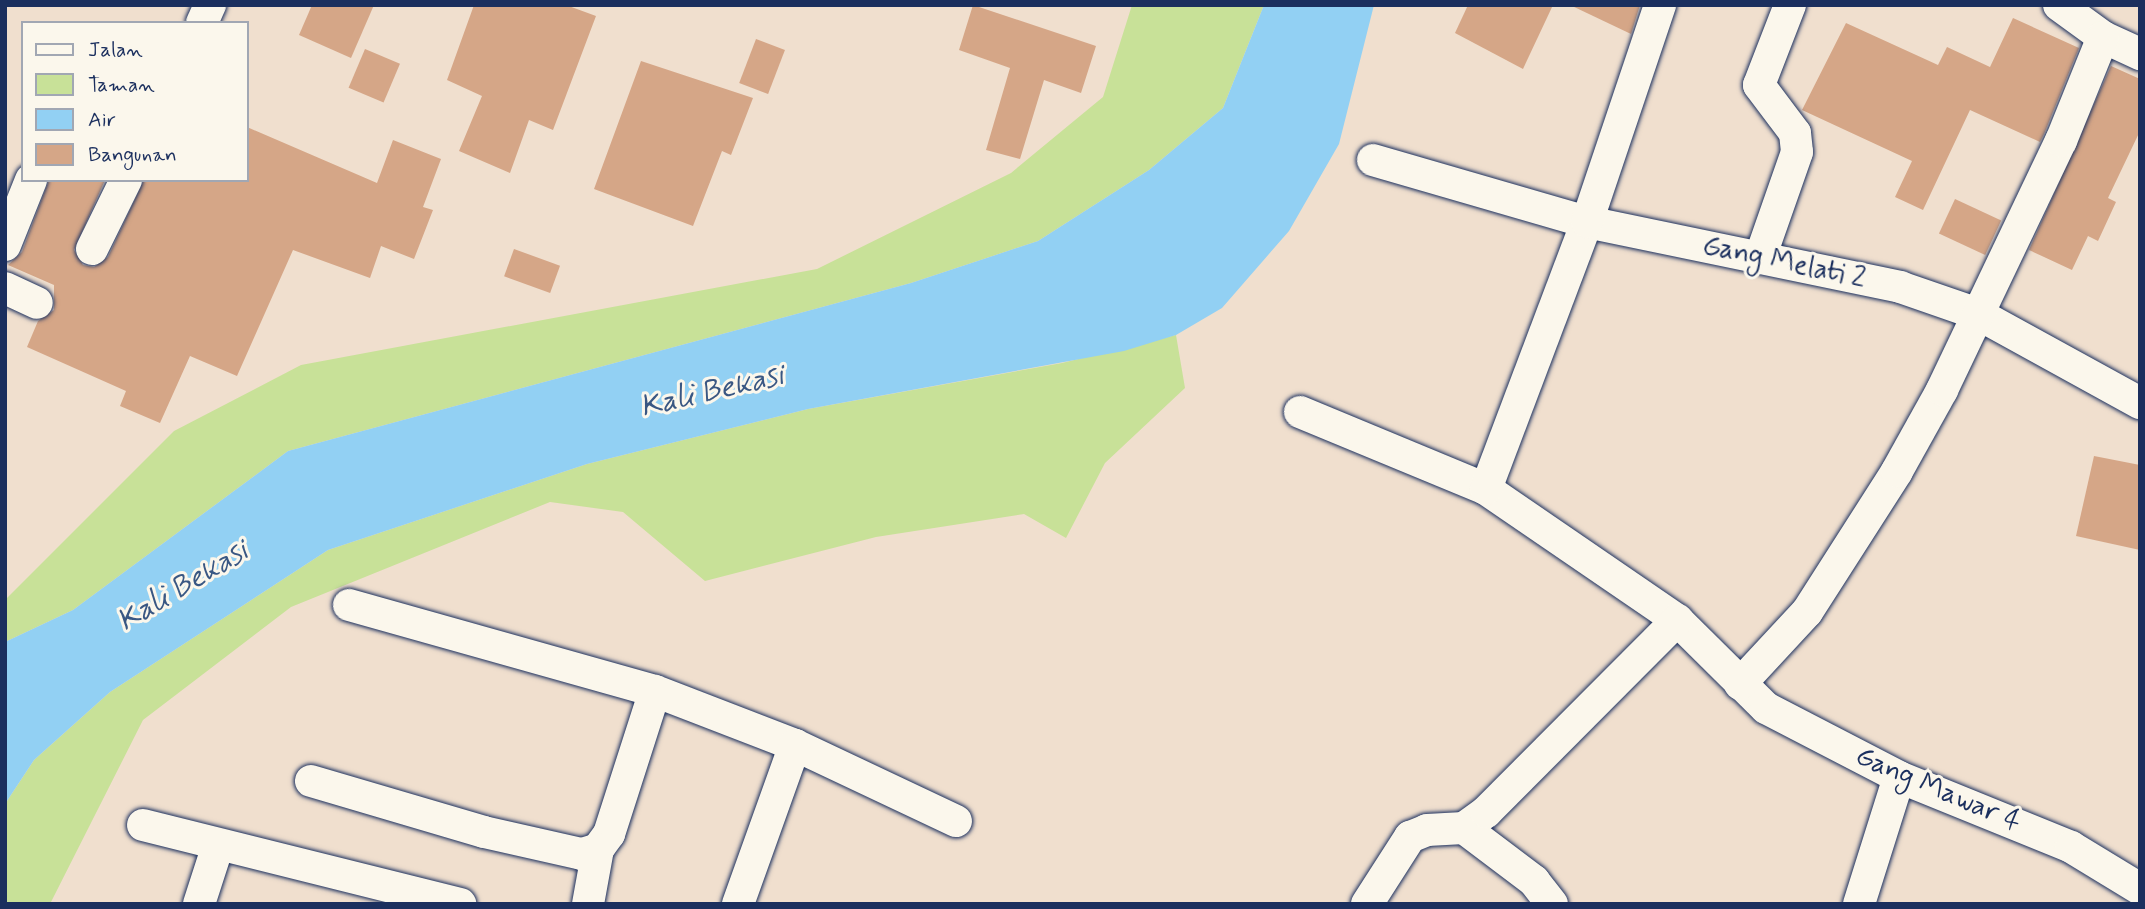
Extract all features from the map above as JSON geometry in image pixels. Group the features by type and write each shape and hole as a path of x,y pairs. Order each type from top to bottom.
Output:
{"street":[{"path":"203,21 210,5"},
{"path":"1486,489 1587,222 1660,5"},
{"path":"1761,256 1797,152 1796,133 1759,85 1790,5"},
{"path":"2059,5 2103,37 2140,54"},
{"path":"1740,684 1838,569 1942,390 2061,141 2103,37"},
{"name":"Gang Melati 2","path":"1373,160 1587,222 1900,287 1978,314 2140,403"},
{"path":"5,245 30,182"},
{"path":"92,249 125,182"},
{"path":"5,288 37,303"},
{"name":"Gang Mawar 4","path":"1300,412 1486,489 1677,621 1766,708 1899,777 2071,847 2140,889"},
{"path":"349,605 655,691 795,745 956,821"},
{"path":"1464,828 1677,621"},
{"path":"588,904 598,849 609,834 655,691"},
{"path":"738,904 795,745"},
{"path":"1859,904 1899,777"},
{"path":"311,782 564,853 598,849"},
{"path":"143,825 460,904"},
{"path":"1367,904 1410,837 1427,830 1464,828 1534,881 1552,904"},
{"path":"199,904 218,845"}],"green space":[{"path":"1132,5 1264,5 1223,108 1149,170 1038,241 911,283 288,451 73,610 5,642 5,600 174,431 301,365 817,269 1011,173 1103,97"},
{"path":"1176,335 1185,388 1105,463 1066,538 1024,514 876,537 705,581 623,512 550,502 291,607 143,720 50,904 5,904 5,804 34,760 110,692 328,550 587,464 808,409 1062,363"}],"water":[{"name":"Kali Bekasi","path":"1264,5 1374,5 1339,144 1289,231 1222,308 1176,335 1124,351 808,409 587,464 328,550 110,692 34,760 5,804 5,642 73,610 288,451 911,283 1038,241 1149,170 1223,108"}],"building":[{"path":"312,5 374,5 351,58 299,35"},
{"path":"474,5 566,5 596,16 553,130 529,120 510,173 459,151 482,96 447,80"},
{"path":"973,5 1096,46 1081,93 1044,80 1020,159 986,150 1010,68 959,50"},
{"path":"1468,5 1553,5 1523,69 1455,33"},
{"path":"1570,5 1640,5 1631,34"},
{"path":"2013,18 2079,48 2044,134 2040,142 1970,110 1923,210 1895,197 1912,161 1802,110 1846,23 1938,65 1947,47 1990,67"},
{"path":"756,39 785,50 768,94 739,83"},
{"path":"365,49 400,64 384,103 349,88"},
{"path":"641,61 753,98 731,155 722,151 693,226 594,189"},
{"path":"2111,66 2140,79 2140,131 2108,198 2116,202 2098,241 2088,236 2072,270 2029,250"},
{"path":"248,127 377,183 393,140 441,159 423,207 433,210 414,259 381,246 370,278 293,250 237,376 190,356 160,423 120,406 126,391 27,347 38,321 54,310 54,285 8,265 22,252 48,182 104,182 74,250 83,265 94,267 108,257 143,182 248,182"},
{"path":"1955,199 2001,221 1985,255 1939,233"},
{"path":"514,249 560,266 550,293 504,276"},
{"path":"2094,456 2140,465 2140,550 2076,536"}]}
